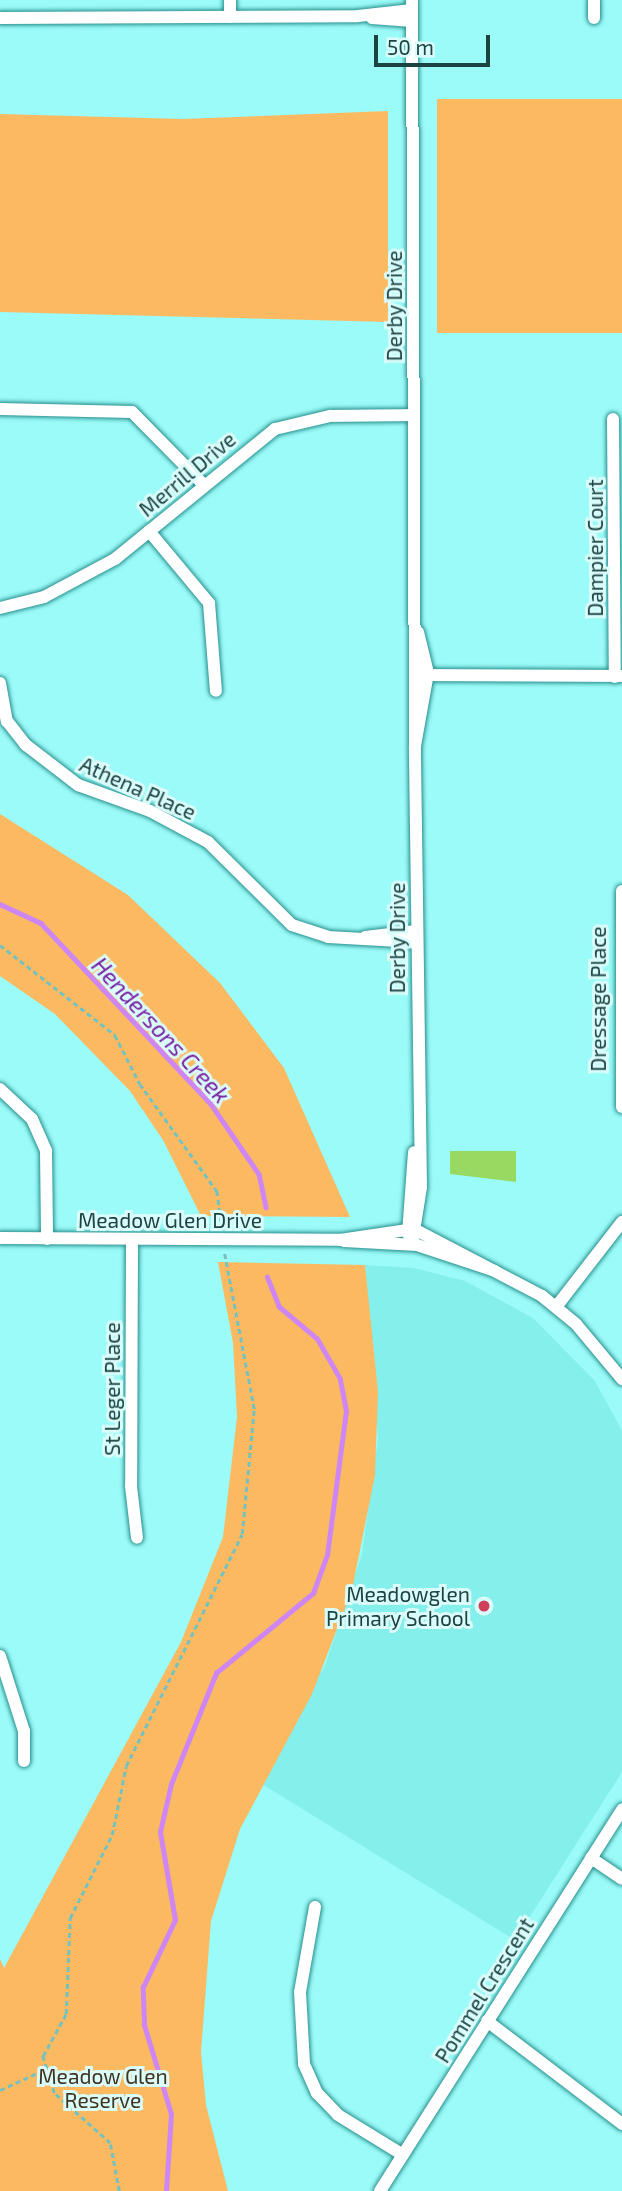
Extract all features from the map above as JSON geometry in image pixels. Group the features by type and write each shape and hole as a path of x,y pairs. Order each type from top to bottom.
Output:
{"street":[{"path":"230,0 230,17"},
{"path":"594,0 594,18"},
{"path":"0,18 358,16 412,10"},
{"name":"Derby Drive","path":"412,10 415,611 425,677 415,746 417,1131 412,1244"},
{"path":"0,409 132,412 204,485"},
{"name":"Merrill Drive","path":"0,608 93,574 259,439 290,423 414,415"},
{"name":"Dampier Court","path":"613,419 618,677"},
{"path":"149,531 209,603 216,691"},
{"path":"425,677 618,677"},
{"name":"Athena Place","path":"0,683 13,731 66,778 208,842 302,930 361,938 416,936"},
{"name":"Dressage Place","path":"622,891 622,1107"},
{"path":"0,1089 32,1119 46,1151 47,1239"},
{"path":"556,1307 622,1222"},
{"name":"Meadow Glen Drive","path":"0,1238 340,1240 412,1229 506,1274 556,1307 621,1379"},
{"name":"St Leger Place","path":"132,1239 131,1486 137,1538"},
{"name":"Meadow Glen Drive","path":"340,1240 372,1247 412,1244 506,1274"},
{"path":"0,1656 24,1731 24,1761"},
{"name":"Pommel Crescent","path":"380,2191 622,1809"},
{"path":"591,1858 622,1880"},
{"path":"315,1907 300,1992 304,2064 317,2092 338,2115 402,2155"},
{"path":"487,2021 622,2124"}],"path":[{"path":"0,945 115,1035 140,1084 217,1191 223,1240 254,1409 242,1534 126,1766 113,1835 70,1918 66,2014 43,2056 44,2070 54,2093 110,2143 119,2191"},
{"path":"0,2090 44,2070"}],"shaded area":[{"name":"Meadowglen Primary School","path":"365,1265 414,1268 465,1281 533,1318 595,1381 622,1431 622,1772 515,1940 262,1784 326,1663 362,1554 378,1439"}],"green space":[{"path":"437,99 622,99 622,333 437,333"},
{"path":"388,111 388,322 0,312 0,114 183,119"},
{"path":"0,814 128,895 220,983 284,1068 350,1217 201,1216 163,1140 130,1091 55,1014 0,976"},
{"name":"Meadow Glen Reserve","path":"218,1262 365,1265 378,1392 375,1475 352,1590 312,1694 240,1829 211,1921 201,2052 206,2105 228,2191 0,2191 0,1959 4,1968 181,1642 223,1537 237,1417 233,1343"}],"building":[{"path":"450,1151 516,1151 516,1182 450,1174"}],"waterway":[{"name":"Hendersons Creek","path":"0,904 41,923 211,1104 259,1174 266,1207"},
{"name":"Hendersons Creek","path":"166,2191 171,2114 144,2025 143,1987 175,1920 160,1832 171,1784 216,1673 313,1593 327,1555 346,1411 340,1379 317,1339 279,1307 267,1277"}],"place":[{"name":"Meadowglen Primary School","path":"484,1606"}]}
